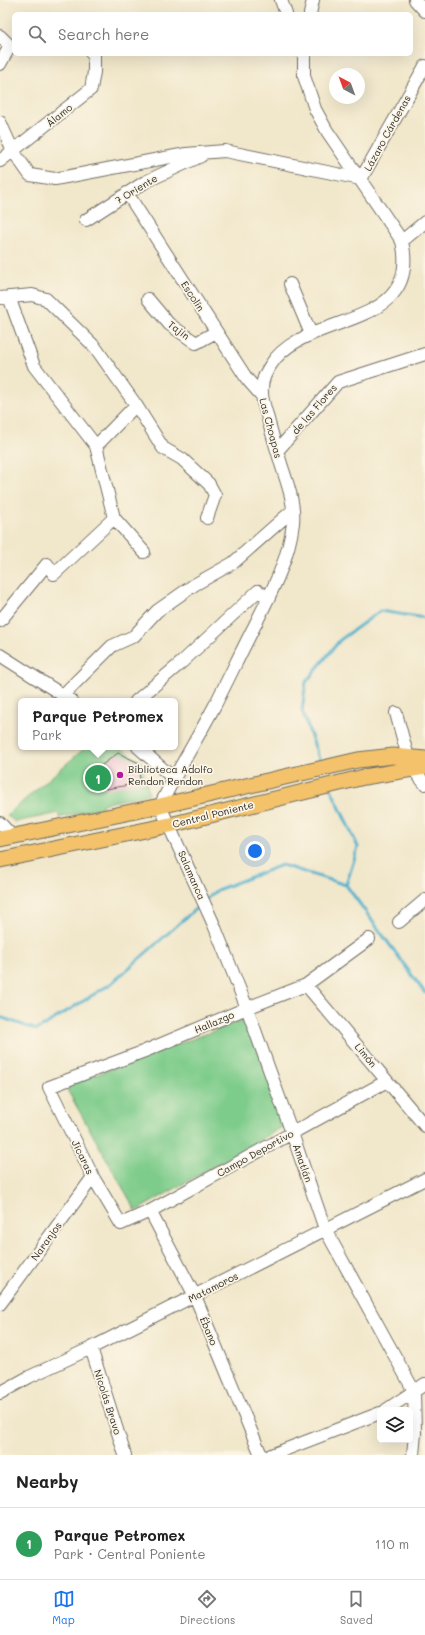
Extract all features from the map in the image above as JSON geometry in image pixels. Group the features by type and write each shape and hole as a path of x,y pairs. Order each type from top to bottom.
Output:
{"main road":[{"name":"Central Poniente","path":"6,838 160,806 358,760 386,757 415,764"},
{"name":"Central Poniente","path":"0,860 170,825 415,764 425,759"}],"street":[{"path":"281,0 285,12"},
{"path":"310,12 313,0"},
{"path":"416,0 425,11"},
{"path":"0,36 12,46 0,64"},
{"name":"Álamo","path":"0,161 91,89 94,72 93,56"},
{"name":"Las Choapas","path":"160,806 173,778 213,708 269,598 278,578 289,546 294,522 292,498 262,396 262,386 270,365 278,354 289,346 311,334 364,314 389,299 403,278 406,257 402,241 327,130 315,109 304,76 304,56"},
{"name":"Lázaro Cárdenas","path":"361,179 425,66"},
{"path":"0,122 13,151 30,175 55,179 186,154 226,151 361,179"},
{"name":"7 Oriente","path":"86,220 145,182 210,152"},
{"name":"Escolín","path":"127,193 247,379 262,396"},
{"path":"402,241 425,222"},
{"path":"290,284 311,334"},
{"path":"144,552 114,518 96,446 34,366 5,298 32,295 46,299 95,347 136,405 163,448 182,459 209,484 215,495 207,518"},
{"name":"Tajín","path":"148,299 169,324 196,343 216,332"},
{"name":"de las Flores","path":"277,451 338,382 425,354"},
{"path":"96,446 136,405"},
{"path":"0,655 67,698 112,646 134,636 157,611 194,585 233,563 293,510"},
{"path":"0,621 47,564 54,574 114,518"},
{"path":"140,698 182,662 258,591 269,598"},
{"path":"396,713 415,764 425,784"},
{"path":"141,750 173,778"},
{"path":"160,806 170,825"},
{"path":"0,823 6,838"},
{"name":"Salamanca","path":"170,825 214,925"},
{"path":"399,922 425,900"},
{"name":"Amatlán","path":"214,925 247,1008 325,1229 414,1391"},
{"name":"Hallazgo","path":"49,1086 145,1051 306,985 369,939"},
{"name":"Limón","path":"306,985 425,1126"},
{"name":"Campo Deportivo","path":"121,1224 150,1211 387,1080"},
{"name":"Jicaras","path":"49,1086 93,1177 121,1224"},
{"name":"Naranjos","path":"0,1304 93,1177"},
{"name":"Matamoros","path":"0,1393 29,1377 195,1296 425,1179"},
{"name":"Ébano","path":"150,1211 195,1296 261,1455"},
{"name":"Nicolás Bravo","path":"91,1348 125,1455"},
{"path":"390,1407 425,1384"},
{"path":"413,1455 415,1433 414,1391"},
{"path":"271,1455 377,1414"}],"green space":[{"path":"83,750 124,750 142,762 149,794 102,804 103,807 59,818 59,813 15,822 7,815"},
{"path":"249,1018 284,1126 136,1211 65,1086"}],"building":[{"name":"Biblioteca Adolfo Rendon Rendon","path":"118,753 139,763 140,783 106,789 98,768"}],"waterway":[{"path":"321,764 302,711 306,682 340,640 380,611 425,618"},
{"path":"331,789 358,847 346,885"},
{"path":"205,900 217,890 282,865 346,885 425,993"},
{"path":"0,1017 37,1030 112,983 201,904"}],"place":[{"name":"Biblioteca Adolfo Rendon Rendon","path":"120,775"},
{"name":"Parque Petromex","path":"98,778"}]}
